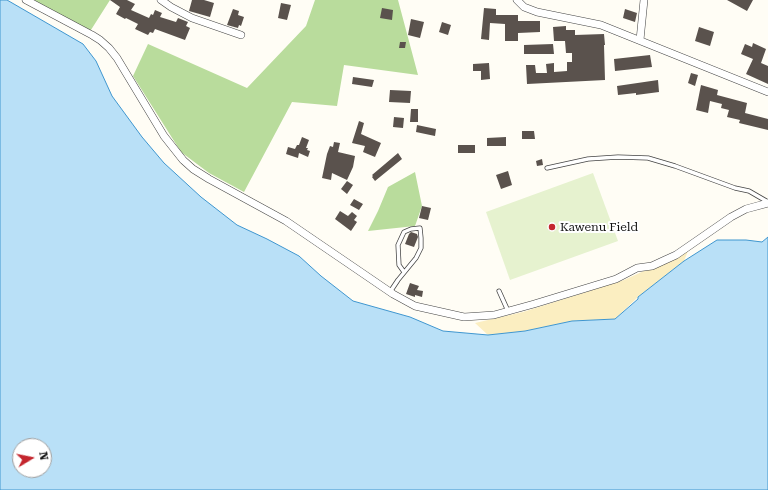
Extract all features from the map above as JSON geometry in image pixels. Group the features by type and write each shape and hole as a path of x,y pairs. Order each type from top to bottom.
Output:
{"street":[{"path":"26,0 92,35 109,48 117,58 167,140 183,160 193,169 286,221 390,292 415,306 464,317 494,315 595,286 616,279 637,268 652,266 676,255 746,209 768,203"},
{"path":"161,0 192,18 241,35"},
{"path":"517,0 524,7 537,12 601,25 768,92"},
{"path":"640,40 644,0"}],"lane":[{"path":"547,168 588,159 618,157 648,158 675,166 735,188 749,191 768,203"},
{"path":"390,292 416,258 421,248 420,228 411,229 404,232 398,245 399,265 404,272"},
{"path":"499,291 508,311"}],"green space":[{"path":"33,0 110,0 89,33"},
{"path":"315,0 398,0 418,75 344,65 337,106 292,102 244,192 209,173 181,152 133,76 148,44 247,88 306,26"},
{"path":"415,172 422,206 415,226 368,231 388,187"},
{"name":"Kawenu Field","path":"593,173 618,241 510,280 486,212"}],"sand":[{"path":"688,251 684,261 638,297 615,319 572,321 525,331 488,335 475,323 523,312 624,280"}],"water":[{"path":"0,0 7,0 83,44 96,61 112,96 142,137 164,163 201,197 237,225 299,256 321,276 353,301 410,317 443,331 488,335 525,331 572,321 615,319 638,299 638,297 684,261 717,240 746,240 762,242 768,237 768,490 0,490"}],"building":[{"path":"110,0 127,0 135,4 131,10 149,18 151,14 153,15 155,10 162,13 160,17 176,22 178,18 188,22 186,26 190,28 185,40 155,29 153,33 150,32 148,35 135,29 138,24 116,14 120,7"},
{"path":"192,0 204,0 214,3 210,17 189,11"},
{"path":"727,0 753,0 747,11"},
{"path":"281,3 291,5 287,20 278,18"},
{"path":"382,8 393,10 392,20 380,18"},
{"path":"484,8 496,9 496,15 518,15 518,21 540,21 540,32 518,33 518,41 505,41 505,24 490,23 489,40 481,39"},
{"path":"233,9 239,11 238,15 244,17 241,26 239,25 238,28 227,25"},
{"path":"625,9 637,13 635,22 623,18"},
{"path":"411,19 424,22 420,38 408,35"},
{"path":"442,22 451,25 448,35 439,32"},
{"path":"566,26 566,30 575,30 575,35 604,34 605,80 527,84 526,65 535,65 536,73 547,73 546,64 554,63 554,72 567,71 567,62 572,62 572,53 566,53 565,41 554,41 553,27"},
{"path":"699,27 714,32 710,46 695,41"},
{"path":"400,42 406,42 405,48 399,48"},
{"path":"753,43 766,49 761,63 768,66 768,84 746,74 753,59 741,54 745,44 752,47"},
{"path":"553,44 554,54 524,54 524,45"},
{"path":"650,55 652,67 615,71 614,59"},
{"path":"489,63 490,79 481,80 481,71 473,71 473,64"},
{"path":"691,73 698,75 695,86 688,83"},
{"path":"353,77 374,80 372,87 352,84"},
{"path":"658,80 659,92 636,95 636,93 618,95 617,86"},
{"path":"701,85 718,90 717,95 747,103 745,113 768,119 768,130 739,123 740,120 727,117 729,110 721,108 722,104 710,101 708,113 696,110"},
{"path":"390,90 411,91 410,103 389,102"},
{"path":"411,109 418,109 418,122 410,122"},
{"path":"394,117 404,118 403,128 393,127"},
{"path":"359,121 364,123 361,134 381,143 375,157 363,152 365,146 352,143"},
{"path":"417,125 436,129 435,136 416,132"},
{"path":"522,131 534,131 535,139 522,139"},
{"path":"302,137 309,140 306,148 310,151 308,157 299,153 298,158 286,154 288,147 295,149 297,145 299,145"},
{"path":"506,137 506,146 487,146 487,138"},
{"path":"334,142 340,143 338,152 355,156 353,167 347,180 332,173 331,180 322,178 327,154 330,146 333,147"},
{"path":"458,145 475,145 475,153 458,153"},
{"path":"398,153 402,159 375,181 372,175"},
{"path":"542,159 543,165 537,166 536,161"},
{"path":"508,171 512,185 501,189 496,175"},
{"path":"347,181 353,185 347,194 341,189"},
{"path":"354,199 363,204 359,210 350,205"},
{"path":"422,206 431,208 428,220 419,218"},
{"path":"340,211 348,216 352,212 357,216 354,220 357,222 351,231 335,219"},
{"path":"411,232 417,234 418,237 414,247 405,244"},
{"path":"410,283 419,286 417,290 423,291 422,297 415,295 415,297 406,294"}],"place":[{"name":"Kawenu Field","path":"552,227"}]}
